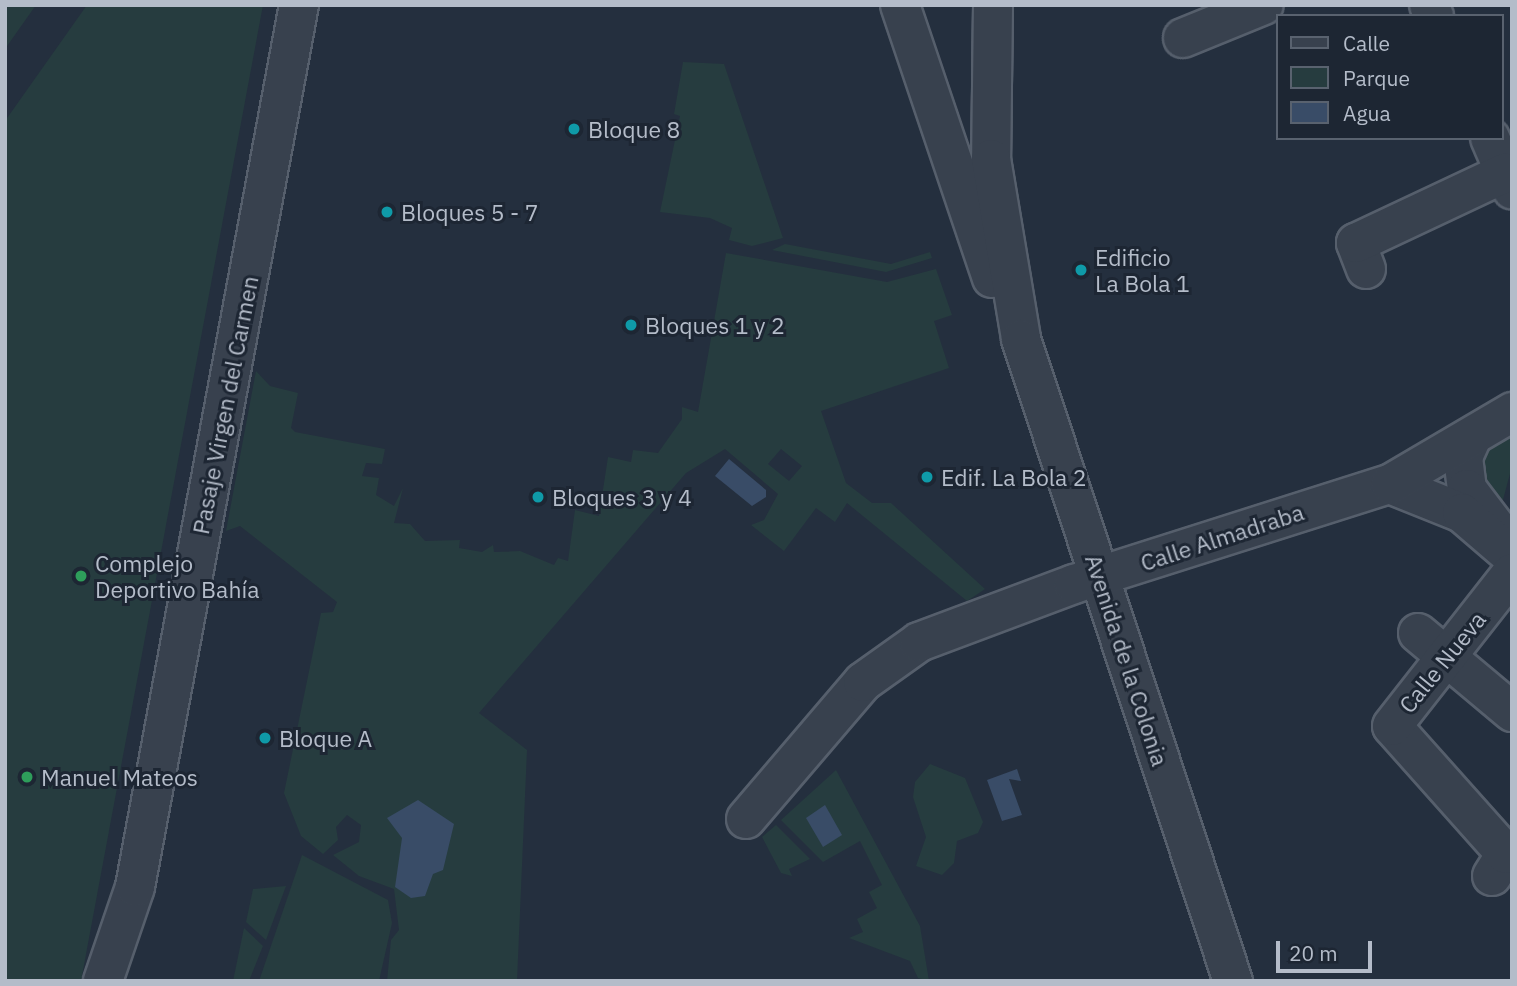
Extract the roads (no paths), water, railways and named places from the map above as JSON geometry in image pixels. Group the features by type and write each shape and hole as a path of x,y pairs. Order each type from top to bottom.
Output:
{"street":[{"name":"Pasaje Virgen del Carmen","path":"103,981 135,887 299,5"},
{"name":"Avenida de la Colonia","path":"900,5 1005,317 1021,339"},
{"name":"Avenida de la Colonia","path":"993,5 991,159 1021,339 1233,981"},
{"path":"1183,38 1264,5"},
{"path":"1354,245 1503,158"},
{"name":"Calle Almadraba","path":"746,819 863,682 896,658 973,619 1404,476 1512,412"},
{"path":"1472,437 1464,468 1479,511"},
{"path":"1404,476 1430,469 1512,542"},
{"path":"1404,476 1462,513 1512,556"},
{"name":"Calle Nueva","path":"1492,876 1506,854 1392,726 1512,573"},
{"path":"1418,633 1512,712"},
{"name":"Pasaje Virgen del Carmen","path":"129,981 139,930 135,887"}],"water":[{"path":"729,459 766,490 766,497 752,506 715,476"},
{"path":"1017,769 1021,781 1009,779 1022,815 1002,821 987,780"},
{"path":"418,800 454,824 443,870 433,874 425,896 411,898 395,887 402,838 387,818"},
{"path":"825,805 842,835 823,847 806,818"}],"place":[{"name":"Bloque 8","path":"574,129"},
{"name":"Bloques 5 - 7","path":"387,212"},
{"name":"Edificio La Bola 1","path":"1081,270"},
{"name":"Bloques 1 y 2","path":"631,325"},
{"name":"Edif. La Bola 2","path":"927,477"},
{"name":"Bloques 3 y 4","path":"538,497"},
{"name":"Complejo Deportivo Bahía","path":"81,576"},
{"name":"Bloque A","path":"265,738"},
{"name":"Manuel Mateos","path":"27,777"}]}
